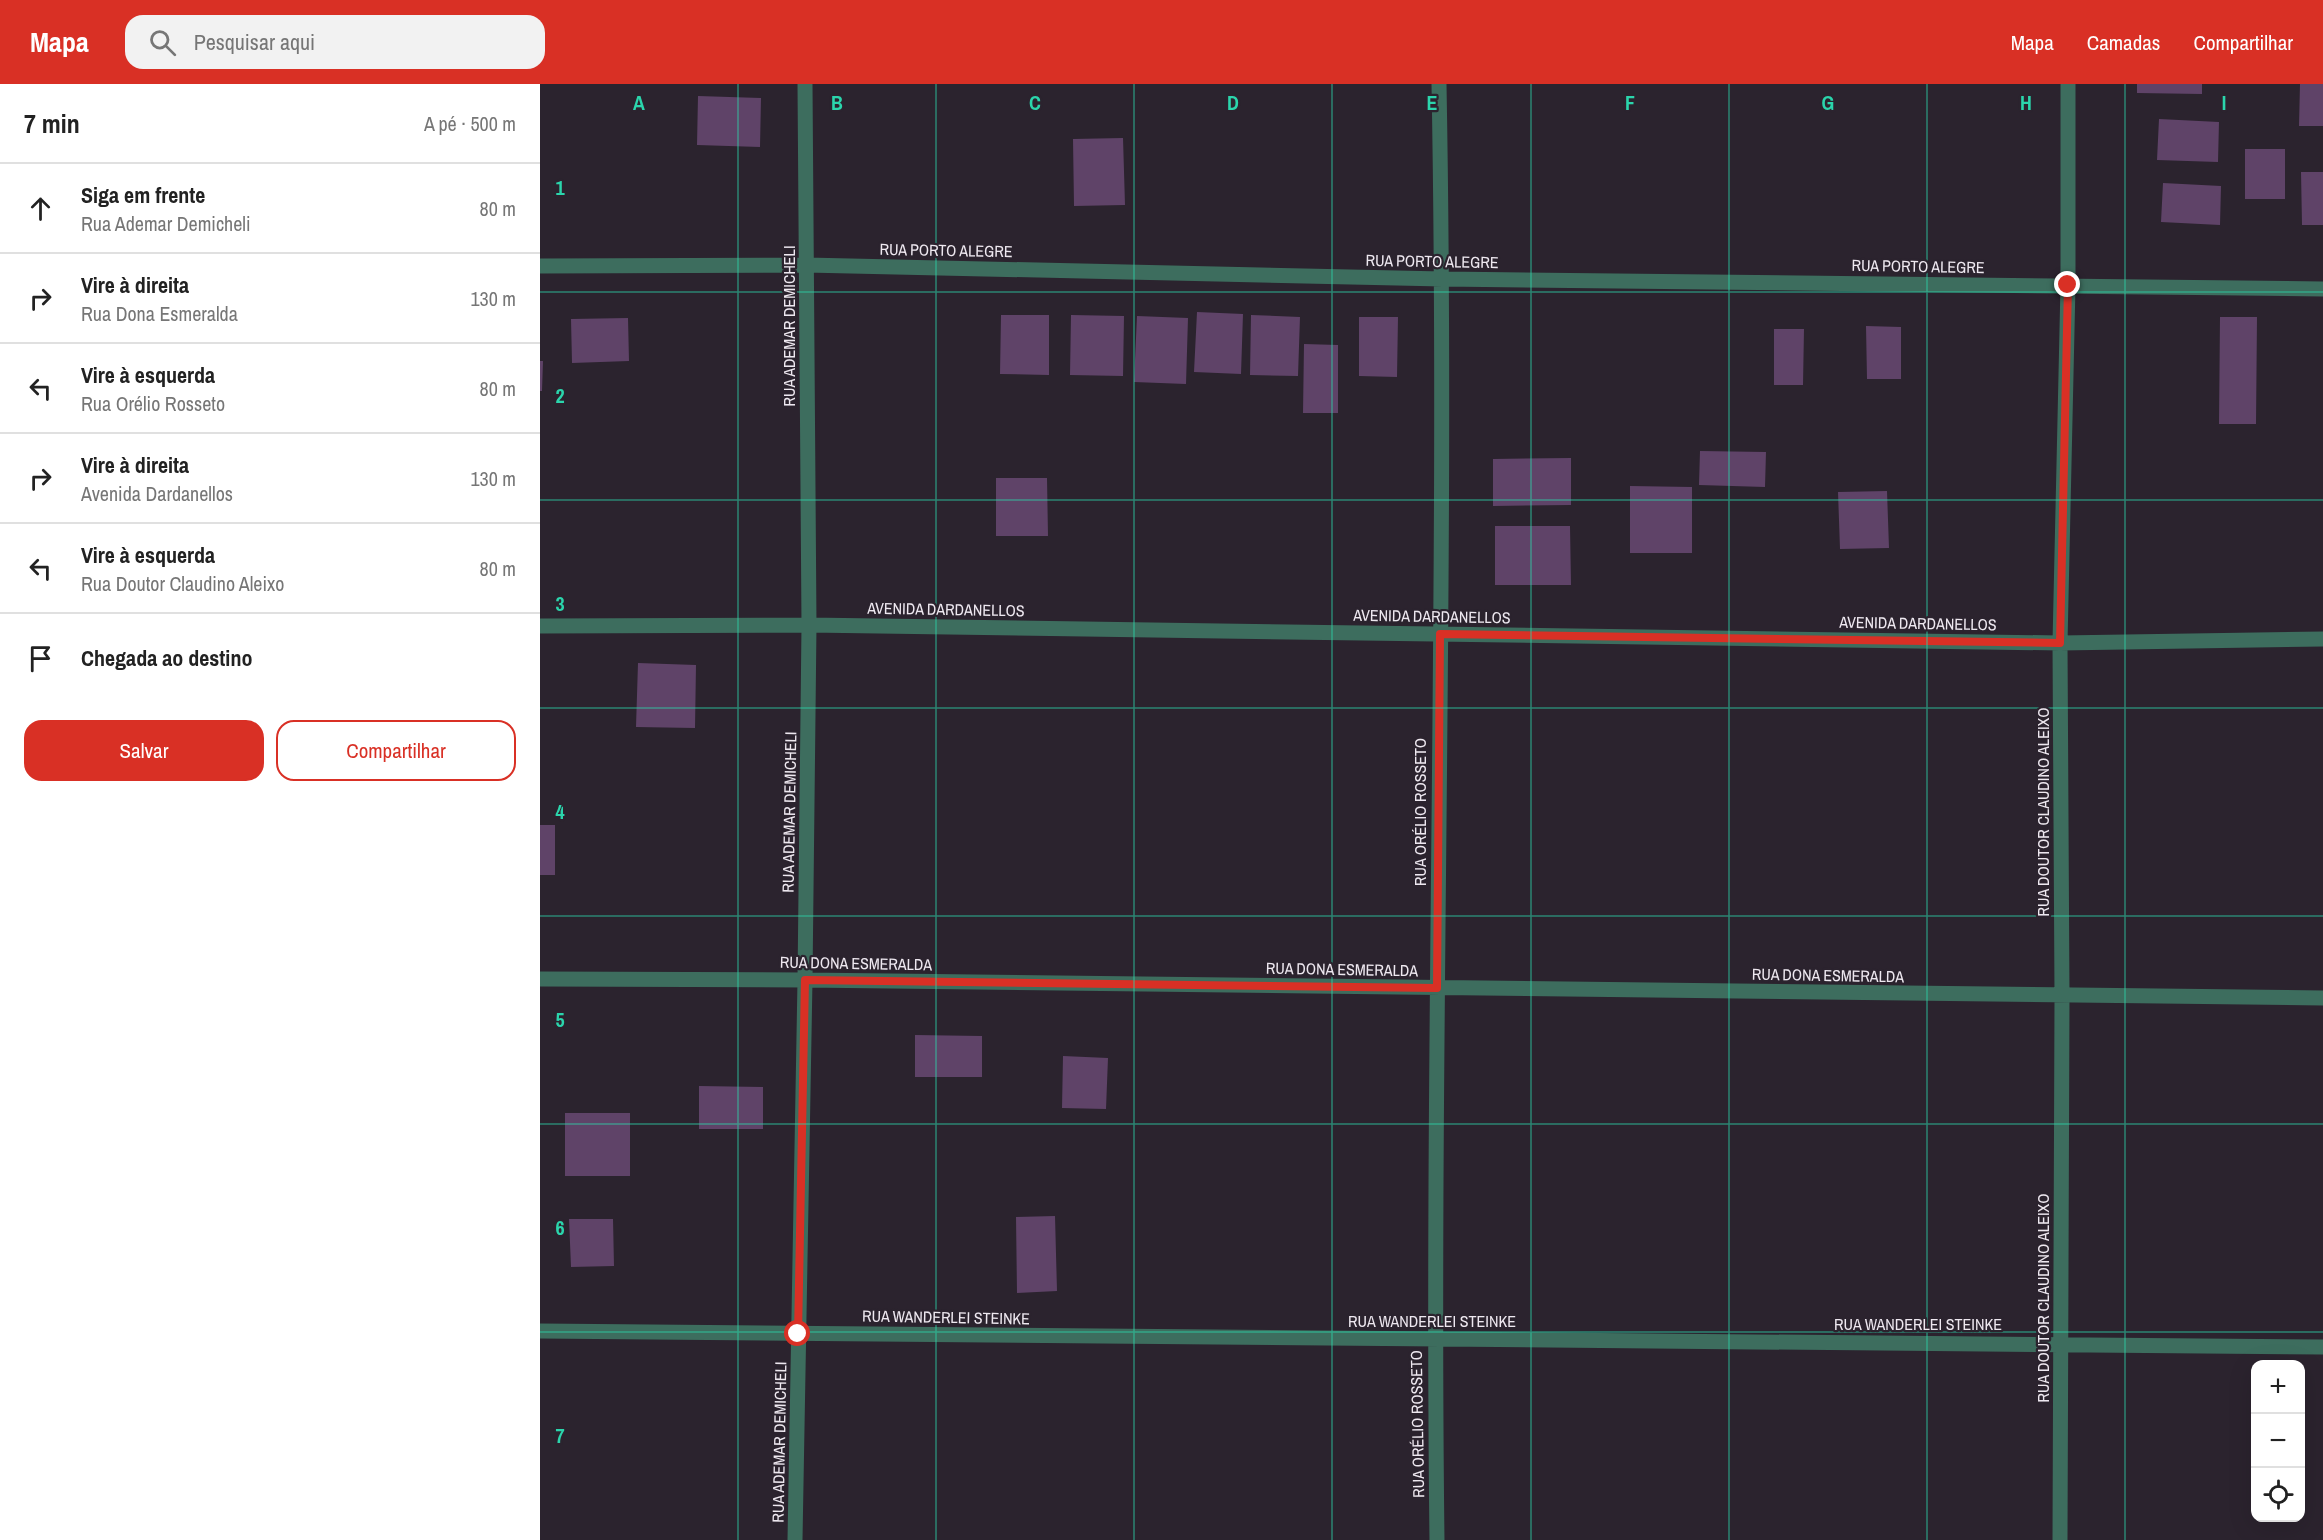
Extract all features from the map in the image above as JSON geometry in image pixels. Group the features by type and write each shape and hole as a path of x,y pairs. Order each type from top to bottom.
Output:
{"street":[{"name":"RUA ADEMAR DEMICHELI","path":"795,1540 809,625 805,84"},
{"name":"RUA ORÉLIO ROSSETO","path":"1437,1540 1434,1340 1443,279 1439,84"},
{"name":"RUA DOUTOR CLAUDINO ALEIXO","path":"2060,1540 2062,997 2060,643 2068,285 2068,84"},
{"name":"RUA PORTO ALEGRE","path":"540,266 806,265 1443,279 2323,289"},
{"name":"AVENIDA DARDANELLOS","path":"540,626 809,625 2060,643 2323,639"},
{"name":"RUA DONA ESMERALDA","path":"540,979 805,980 2062,997 2323,998"},
{"name":"RUA WANDERLEI STEINKE","path":"540,1331 2323,1347"}],"building":[{"path":"2137,84 2202,84 2202,94 2137,93"},
{"path":"2300,84 2323,84 2323,126 2299,126"},
{"path":"698,96 761,98 760,147 697,145"},
{"path":"2159,119 2219,122 2218,162 2157,160"},
{"path":"1123,138 1125,205 1074,206 1073,139"},
{"path":"2245,149 2285,149 2285,199 2245,199"},
{"path":"2301,172 2323,172 2323,225 2302,225"},
{"path":"2163,183 2221,186 2220,225 2161,222"},
{"path":"1197,312 1243,314 1241,374 1194,372"},
{"path":"1001,315 1049,315 1049,375 1000,374"},
{"path":"1071,315 1124,316 1123,376 1070,375"},
{"path":"1251,315 1300,317 1298,376 1250,375"},
{"path":"1137,316 1188,318 1186,384 1134,382"},
{"path":"1359,317 1398,317 1397,377 1359,376"},
{"path":"2220,317 2257,317 2256,424 2219,424"},
{"path":"628,318 629,361 572,363 571,319"},
{"path":"1866,326 1901,327 1901,379 1867,379"},
{"path":"1774,329 1804,329 1803,385 1774,385"},
{"path":"1304,344 1338,345 1338,413 1303,413"},
{"path":"540,361 543,361 542,391 540,391"},
{"path":"1700,451 1766,452 1765,487 1699,485"},
{"path":"1571,458 1571,505 1493,506 1493,459"},
{"path":"996,478 1047,478 1048,536 996,536"},
{"path":"1630,486 1692,487 1692,553 1630,553"},
{"path":"1887,491 1889,548 1840,549 1838,492"},
{"path":"1495,526 1570,526 1571,585 1495,585"},
{"path":"638,663 696,665 695,728 636,727"},
{"path":"540,825 555,825 555,875 540,875"},
{"path":"915,1035 982,1036 982,1077 915,1077"},
{"path":"1063,1056 1108,1058 1106,1109 1062,1108"},
{"path":"699,1086 763,1087 763,1129 699,1129"},
{"path":"565,1113 630,1113 630,1176 565,1176"},
{"path":"1055,1216 1057,1291 1017,1293 1016,1217"},
{"path":"569,1219 613,1219 614,1266 571,1267"}],"route":[{"path":"798,1334 805,980 1437,988 1440,634 2060,643 2068,285"}]}
